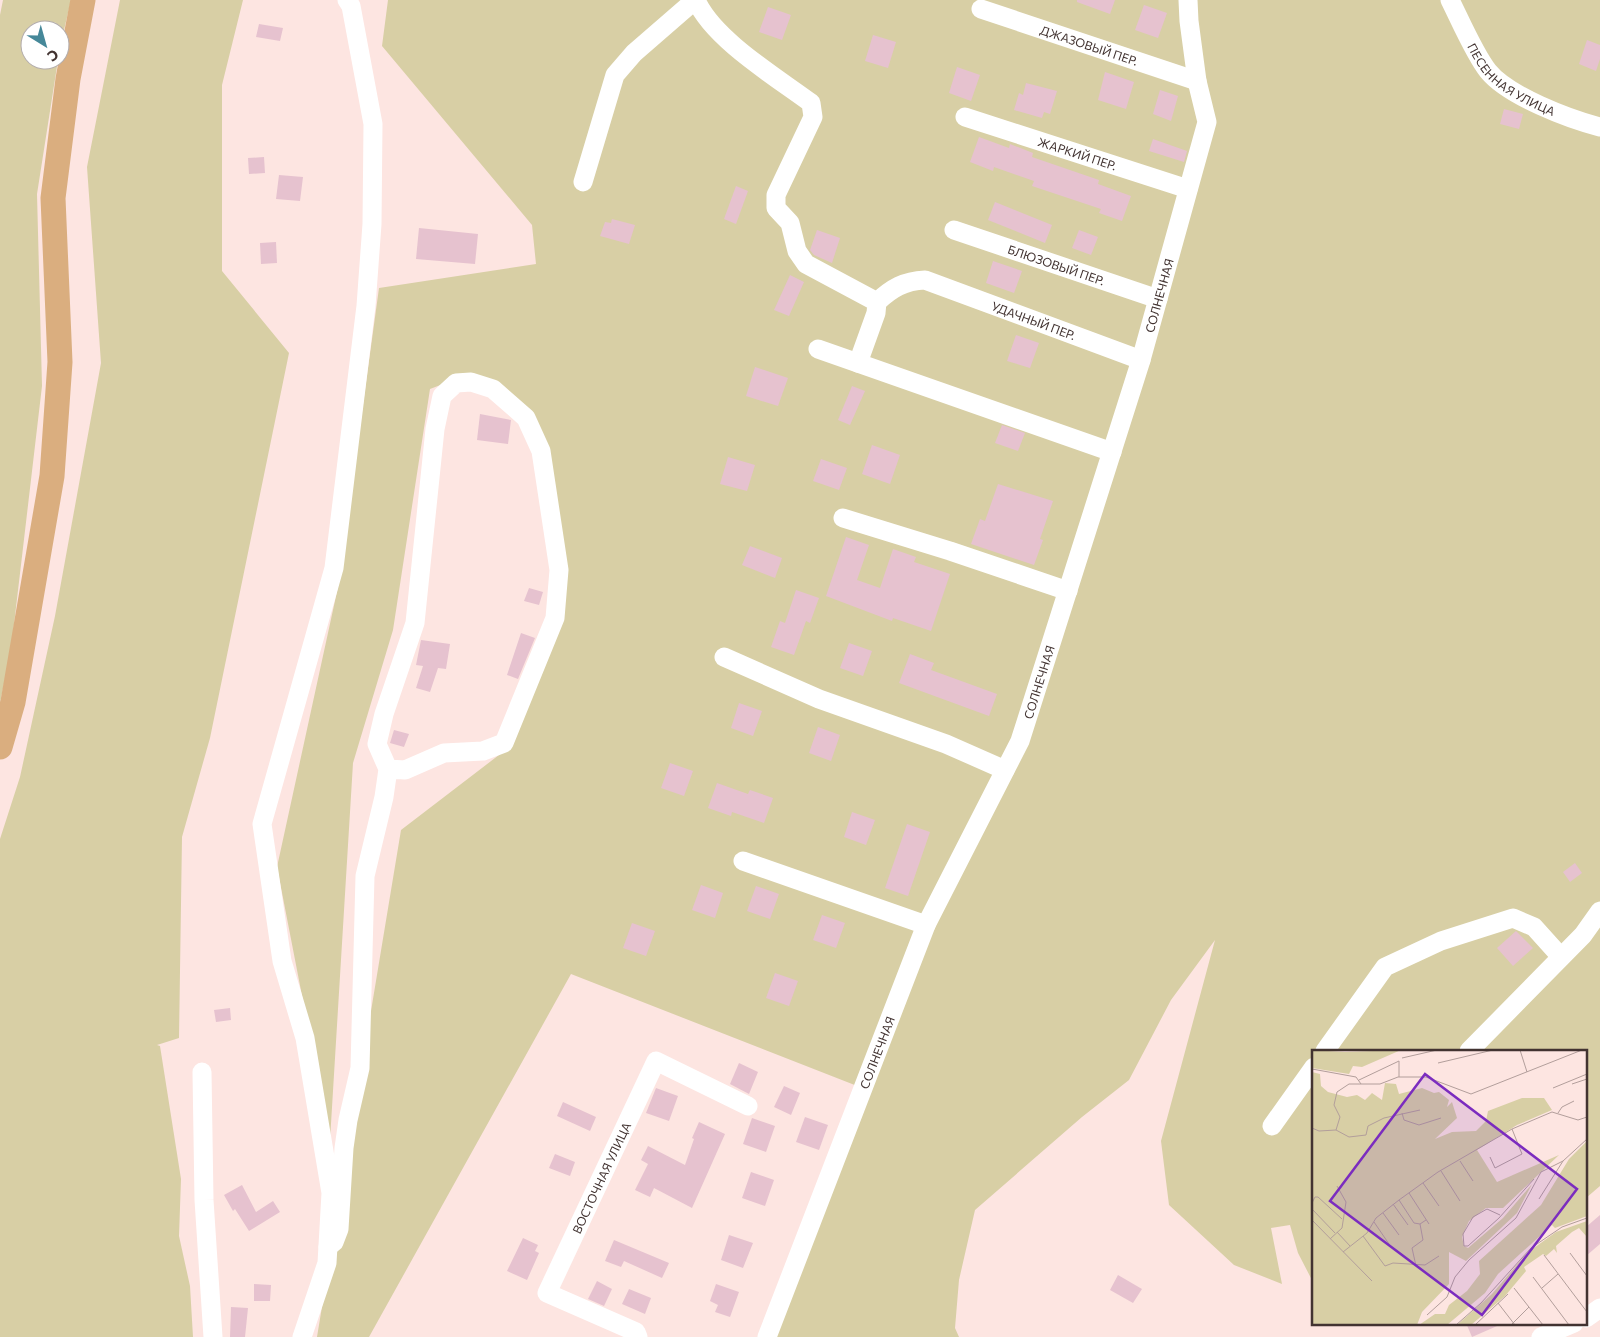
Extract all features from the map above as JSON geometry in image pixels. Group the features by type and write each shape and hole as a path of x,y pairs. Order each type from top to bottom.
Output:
{"main road":[{"path":"0,747 12,702 52,476 60,362 53,198 68,79 83,0"}],"street":[{"path":"302,1337 327,1263 331,1193 304,1038 282,962 262,824 334,568 366,306 372,224 373,124 351,6 348,0"},
{"path":"583,182 615,76 634,53 695,0 702,13 738,49 811,103 813,117 776,195 776,208 790,223 796,251 806,264 876,302 876,313 858,362"},
{"name":"СОЛНЕЧНАЯ","path":"767,1337 926,925 1020,741 1141,360 1207,122 1198,81 1189,21 1188,0"},
{"name":"ПЕСЕННАЯ УЛИЦА","path":"1450,0 1488,72 1512,90 1558,114 1571,120 1600,127"},
{"name":"ДЖАЗОВЫЙ ПЕР.","path":"982,9 1198,81"},
{"name":"ЖАРКИЙ ПЕР.","path":"965,117 1188,189"},
{"name":"БЛЮЗОВЫЙ ПЕР.","path":"954,230 1158,299"},
{"name":"УДАЧНЫЙ ПЕР.","path":"876,302 890,290 907,281 925,280 1141,360"},
{"path":"818,349 1112,452"},
{"path":"328,1246 334,1242 339,1229 345,1139 360,1068 364,876 384,797 388,768 377,744 384,714 416,623 434,429 442,396 456,383 471,382 492,389 526,418 541,451 559,570 555,618 504,744 483,751 444,753 405,770 388,768"},
{"path":"843,518 950,550 1068,591"},
{"path":"724,657 819,700 946,744 1006,770"},
{"path":"743,861 926,925"},
{"path":"1470,1050 1583,935 1600,911"},
{"path":"1326,1050 1385,967 1441,940 1513,918 1534,928 1561,958"},
{"name":"ВОСТОЧНАЯ УЛИЦА","path":"638,1337 636,1332 547,1293 656,1061 748,1106"},
{"path":"1272,1126 1312,1070"},
{"path":"202,1072 204,1200 213,1337"},
{"path":"1588,1317 1600,1308"},
{"path":"1542,1337 1572,1324"}],"shaded area":[{"path":"3,0 71,0 66,20 20,20 20,70 56,70 37,194 42,386 11,650 0,703 0,15"},
{"path":"120,0 243,0 222,85 222,271 289,353 210,738 182,837 179,1038 157,1045 160,1046 181,1179 179,1236 190,1286 193,1337 0,1337 0,839 20,777 55,616 101,363 87,167"},
{"path":"388,0 1600,0 1600,1186 1588,1196 1588,1050 1312,1050 1312,1280 1298,1253 1290,1225 1271,1228 1282,1284 1234,1265 1169,1205 1161,1141 1215,940 1171,1000 1129,1080 1082,1117 975,1210 959,1280 955,1328 959,1337 769,1337 870,1091 571,974 369,1337 317,1337 401,830 512,745 563,572 527,427 469,374 430,389 393,630 353,763 330,1140 277,867 338,587 379,288 536,264 532,225 382,46"}],"building":[{"path":"1077,0 1115,0 1110,14 1077,2"},
{"path":"1144,5 1167,13 1158,38 1135,30"},
{"path":"768,7 791,15 782,40 759,32"},
{"path":"259,24 283,28 280,41 256,37"},
{"path":"873,35 896,42 888,68 865,61"},
{"path":"1587,40 1600,45 1600,59 1596,71 1579,64"},
{"path":"957,67 980,75 971,101 949,93"},
{"path":"1105,72 1134,82 1126,109 1098,100"},
{"path":"1026,83 1057,91 1050,114 1044,112 1042,118 1014,110 1019,93 1023,95"},
{"path":"1160,90 1178,96 1171,121 1153,114"},
{"path":"1504,109 1523,114 1519,129 1500,124"},
{"path":"979,137 1009,148 1010,144 1033,153 1032,157 1099,180 1098,184 1131,196 1122,221 1099,213 1101,209 1032,186 1034,181 994,167 993,171 970,162"},
{"path":"1153,139 1187,151 1184,162 1149,151"},
{"path":"264,157 265,173 249,174 248,158"},
{"path":"279,175 303,177 300,201 276,199"},
{"path":"736,186 748,191 736,224 724,219"},
{"path":"995,202 1052,225 1045,243 988,220"},
{"path":"612,219 635,225 629,244 600,236 605,222 611,223"},
{"path":"419,228 478,234 475,264 416,259"},
{"path":"817,230 840,238 832,263 814,255 810,250"},
{"path":"1079,230 1098,237 1091,255 1072,248"},
{"path":"276,242 277,263 261,264 260,243"},
{"path":"993,261 1022,271 1014,293 986,283"},
{"path":"790,275 804,282 789,316 774,310"},
{"path":"1016,335 1039,343 1030,368 1007,361"},
{"path":"755,367 788,378 778,406 746,396"},
{"path":"852,386 865,391 850,425 838,420"},
{"path":"480,414 511,420 508,444 477,440"},
{"path":"1002,425 1025,433 1018,451 995,443"},
{"path":"872,445 900,455 890,484 862,474"},
{"path":"728,457 755,465 747,491 720,484"},
{"path":"821,459 847,468 839,490 813,481"},
{"path":"998,484 1053,501 1040,539 1043,540 1034,565 971,544 980,519 985,521"},
{"path":"846,537 869,545 857,580 880,588 893,549 916,557 914,562 950,574 931,631 893,618 892,621 826,596"},
{"path":"750,546 782,558 775,578 742,565"},
{"path":"529,588 543,592 539,605 524,601"},
{"path":"796,590 819,598 810,623 806,621 794,655 771,647 780,621 785,623"},
{"path":"521,633 535,638 518,679 507,675"},
{"path":"421,640 450,644 446,669 438,668 430,692 416,688 423,666 416,665"},
{"path":"849,643 872,651 863,676 840,668"},
{"path":"910,654 934,663 931,670 997,694 989,716 899,683"},
{"path":"739,703 762,711 753,736 731,728"},
{"path":"818,727 840,735 831,761 809,753"},
{"path":"394,730 409,734 404,747 390,743"},
{"path":"670,763 693,771 684,796 661,788"},
{"path":"717,783 748,794 750,790 773,798 764,823 732,812 731,816 708,808"},
{"path":"852,812 875,820 866,845 844,837"},
{"path":"907,824 930,832 908,896 885,888"},
{"path":"1575,863 1582,873 1570,882 1563,872"},
{"path":"701,885 723,893 715,918 692,910"},
{"path":"756,886 779,894 770,919 747,911"},
{"path":"822,915 845,923 836,948 813,940"},
{"path":"632,923 655,931 646,956 623,948"},
{"path":"1516,931 1533,948 1513,966 1497,948"},
{"path":"775,973 798,981 789,1006 766,998"},
{"path":"230,1008 231,1020 216,1022 214,1010"},
{"path":"739,1063 758,1072 749,1094 730,1084"},
{"path":"784,1086 800,1093 791,1115 774,1107"},
{"path":"656,1088 678,1096 669,1121 646,1113"},
{"path":"563,1102 596,1117 590,1131 557,1116"},
{"path":"805,1117 828,1125 819,1150 796,1142"},
{"path":"752,1118 775,1126 766,1152 743,1144"},
{"path":"699,1122 725,1134 692,1208 654,1188 650,1197 635,1190 648,1164 641,1160 648,1146 685,1165 694,1139 692,1138"},
{"path":"555,1154 575,1162 570,1176 549,1168"},
{"path":"751,1172 774,1180 765,1206 742,1198"},
{"path":"242,1185 256,1212 273,1201 280,1212 249,1231 235,1209 233,1211 224,1195"},
{"path":"1600,1215 1600,1244 1588,1254 1588,1225"},
{"path":"729,1235 753,1243 743,1268 721,1260"},
{"path":"523,1238 538,1245 535,1251 539,1253 527,1280 507,1271"},
{"path":"614,1240 669,1263 662,1278 624,1261 621,1267 605,1261"},
{"path":"1118,1275 1142,1289 1133,1303 1110,1290"},
{"path":"597,1281 612,1289 604,1306 588,1299"},
{"path":"254,1284 271,1285 270,1301 254,1301"},
{"path":"716,1284 739,1292 730,1317 715,1312 718,1305 710,1301"},
{"path":"629,1289 651,1298 645,1314 622,1304"},
{"path":"231,1307 248,1308 245,1337 230,1337"},
{"path":"1466,1324 1502,1324 1472,1337"}]}
